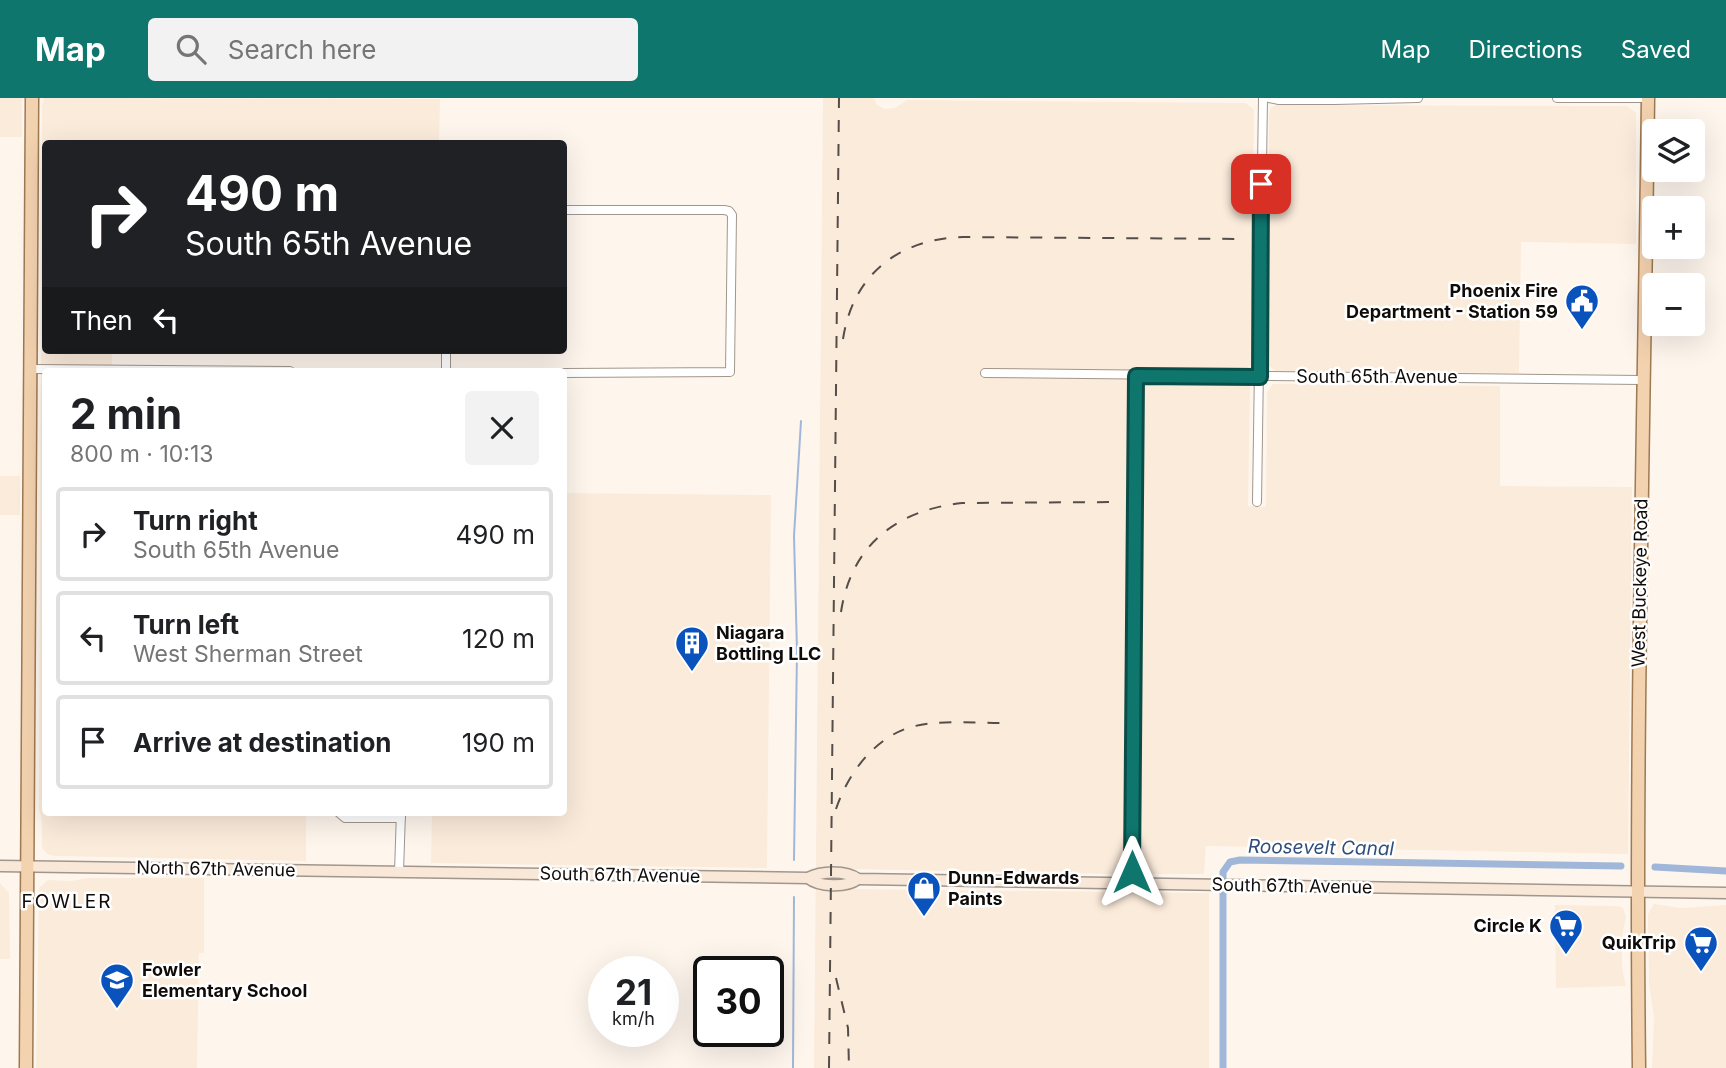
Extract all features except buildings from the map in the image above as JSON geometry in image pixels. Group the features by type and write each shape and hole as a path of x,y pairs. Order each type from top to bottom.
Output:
{"main road":[{"path":"26,1068 32,98"},
{"name":"West Buckeye Road","path":"1639,1068 1637,892 1648,98"},
{"name":"North 67th Avenue","path":"0,866 432,873"},
{"name":"South 67th Avenue","path":"432,873 808,878 815,884 851,885 858,879 1726,893"}],"street":[{"path":"1258,502 1263,98"},
{"path":"1269,98 1418,98"},
{"path":"1557,98 1648,98"},
{"path":"567,210 729,211 732,215 730,372 567,373"},
{"path":"31,369 42,369"},
{"name":"South 65th Avenue","path":"985,373 1642,380"},
{"path":"1132,883 1136,376"},
{"path":"343,816 382,816"},
{"path":"399,872 401,816"}],"shaded area":[{"path":"0,98 22,98 22,137 0,137"},
{"path":"44,98 440,99 439,140 42,140 42,354 112,354 112,368 42,368 42,816 306,816 306,861 55,856 47,854 42,848 39,809 42,105"},
{"path":"823,98 874,98 877,105 885,109 895,108 907,100 1246,103 1254,110 1251,365 1243,371 1129,370 1123,869 1115,874 847,869 848,889 1209,893 1209,1068 814,1068"},
{"path":"1276,105 1627,106 1636,113 1636,244 1521,242 1519,373 1276,371 1267,365 1269,114 1271,108"},
{"path":"1151,383 1244,383 1250,386 1248,506 1266,507 1267,392 1273,384 1500,386 1500,486 1632,487 1628,854 1206,846 1204,874 1143,874 1136,864 1142,396 1145,386"},
{"path":"0,476 20,476 20,515 0,515"},
{"path":"567,493 771,495 767,868 431,863 432,816 567,816"},
{"name":"Fowler Elementary School","path":"88,878 204,878 204,953 199,953 197,1068 36,1068 39,888 48,880 71,881"},
{"path":"0,883 9,893 10,959 0,959"},
{"path":"1654,904 1681,908 1726,905 1726,1068 1652,1068 1654,1017 1649,983 1648,914"},
{"path":"1555,905 1623,908 1626,917 1622,937 1622,967 1626,986 1556,988"}],"waterway":[{"path":"794,860 797,651 794,536 801,421"},
{"name":"Roosevelt Canal","path":"1223,1068 1223,872 1230,862 1240,860 1621,866"},
{"name":"Roosevelt Canal","path":"1655,867 1726,871"},
{"path":"793,1068 794,897"}],"railway":[{"path":"829,1068 839,98"},
{"path":"843,339 848,316 868,279 883,264 900,253 940,239 1243,239"},
{"path":"841,612 846,588 867,550 881,535 917,514 962,503 1117,502"},
{"path":"836,809 847,784 862,762 881,742 893,735 927,724 1001,723"},
{"path":"836,978 848,1028 849,1068"}],"place":[{"name":"Phoenix Fire Department - Station 59","path":"1582,331"},
{"name":"Niagara Bottling LLC","path":"692,673"},
{"name":"Dunn-Edwards Paints","path":"924,918"},
{"name":"Circle K","path":"1566,956"},
{"name":"QuikTrip","path":"1701,973"},
{"name":"Fowler Elementary School","path":"117,1010"}],"district":[{"name":"FOWLER","path":"67,901"}],"route":[{"path":"1132,872 1136,376 1260,377 1261,184"}]}
